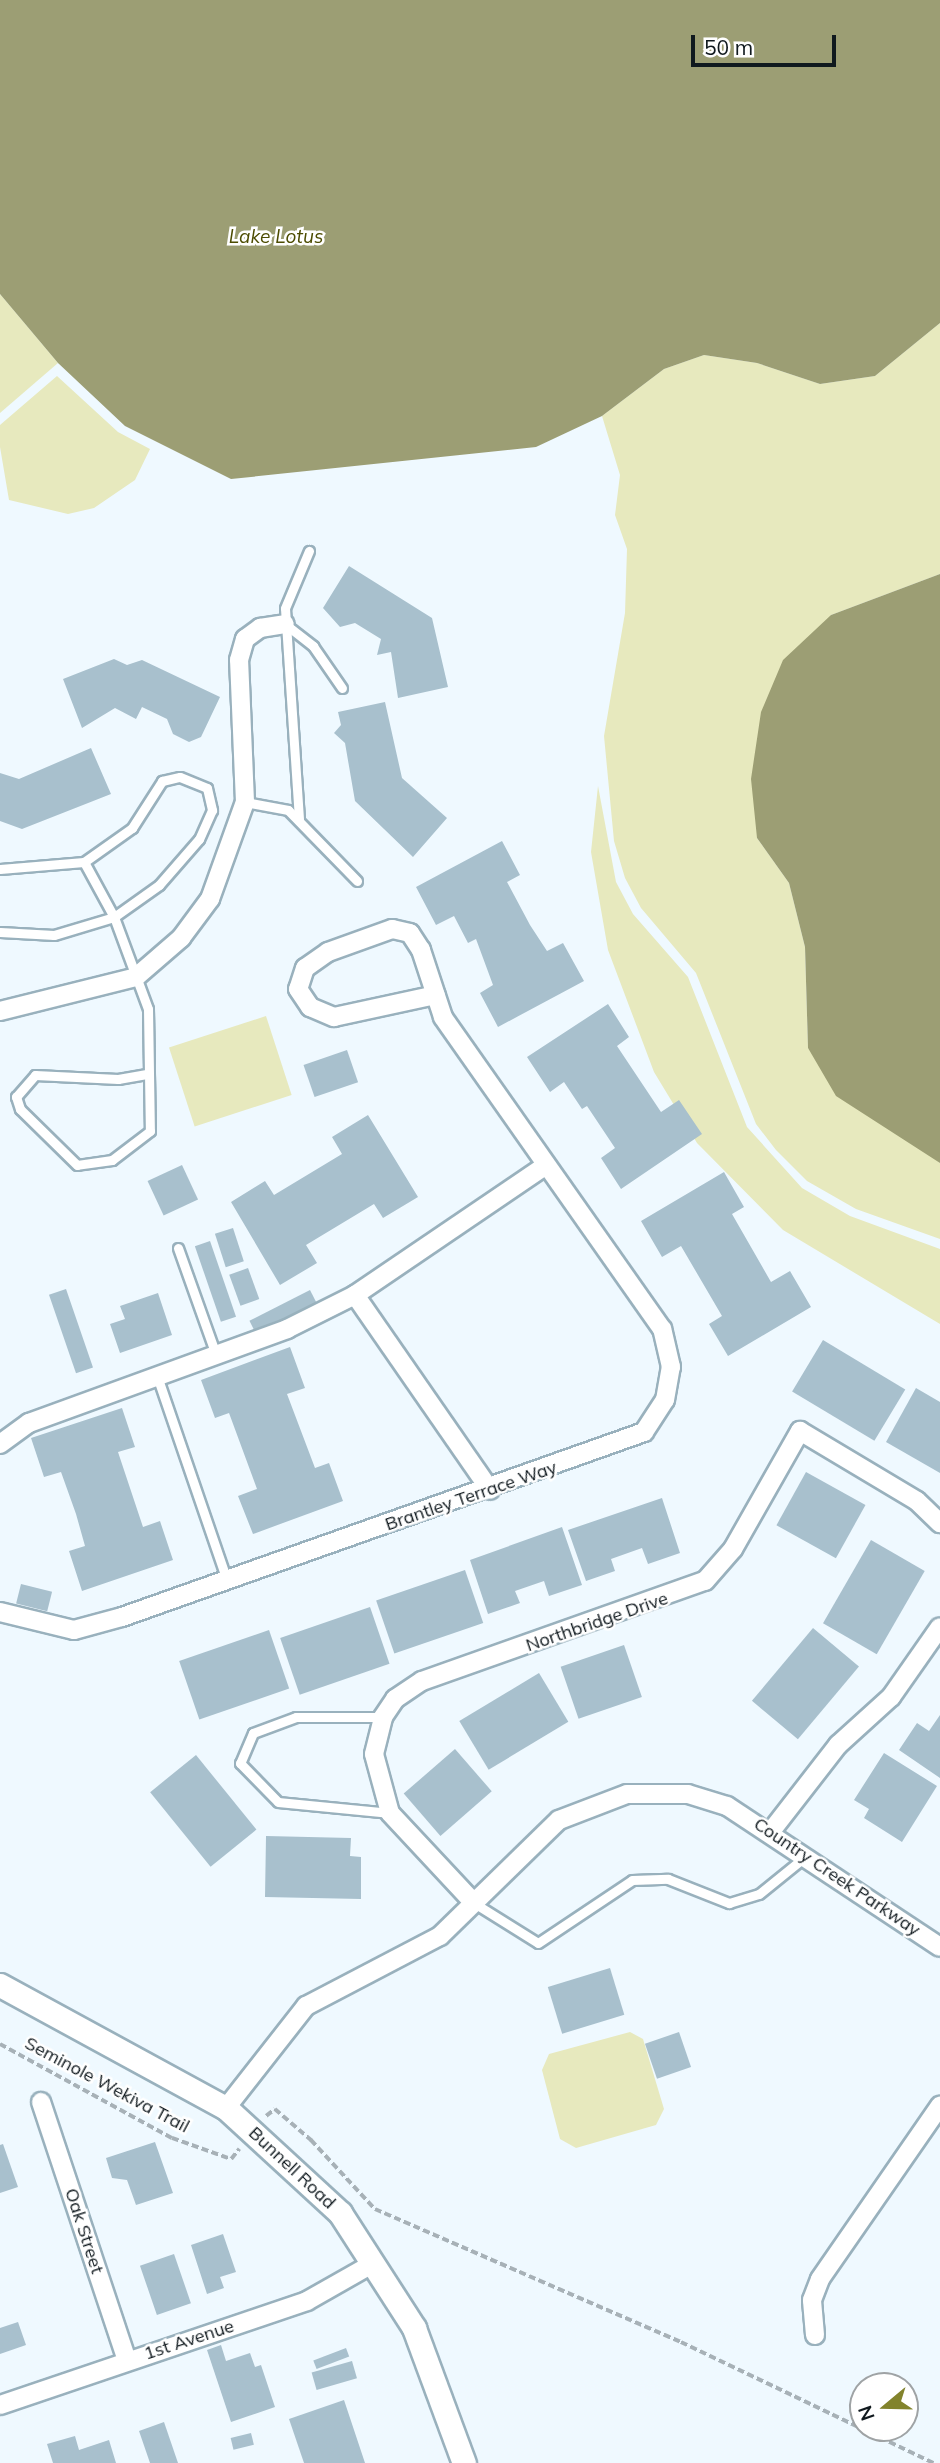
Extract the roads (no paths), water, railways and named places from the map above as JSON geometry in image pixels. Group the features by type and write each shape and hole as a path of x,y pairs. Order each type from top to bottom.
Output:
{"main road":[{"name":"Bunnell Road","path":"0,1984 226,2108 340,2213 414,2328 464,2463"}],"street":[{"path":"0,1011 136,976 181,938 210,899 245,802 239,660 245,639 285,624"},
{"name":"Brantley Terrace Way","path":"0,1612 74,1630 490,1490 644,1432 666,1400 671,1367 663,1329 443,1017 436,995 410,933 392,929 327,952 305,968 299,979 302,999 334,1017 436,995"},
{"path":"0,1444 29,1423 287,1329 355,1294 546,1165"},
{"path":"355,1294 490,1490"},
{"name":"Northbridge Drive","path":"383,1717 422,1681 705,1581 733,1549 800,1431 917,1501 940,1522"},
{"path":"772,1830 838,1745 891,1697 940,1627"},
{"path":"383,1717 374,1754 390,1813 474,1903"},
{"name":"Country Creek Parkway","path":"226,2108 306,2006 440,1936 559,1820 627,1794 688,1794 772,1830 940,1947"},
{"name":"Oak Street","path":"41,2102 127,2361"},
{"path":"815,2335 812,2300 820,2279 940,2106"},
{"name":"1st Avenue","path":"0,2405 307,2301 372,2264"}],"lane":[{"path":"299,819 285,608 309,551"},
{"path":"285,624 313,646 342,688"},
{"path":"0,869 84,862 132,828 162,781 180,777 207,788 212,810 199,839 159,886 114,917 54,935 0,932"},
{"path":"245,802 288,810 357,881"},
{"path":"84,862 114,917 148,1009 150,1131 133,1148 95,1165 76,1165 20,1109 16,1097 35,1075 118,1080 147,1074"},
{"path":"178,1248 216,1355"},
{"path":"157,1376 227,1580"},
{"path":"383,1717 296,1717 253,1733 240,1763 278,1802 390,1813"},
{"path":"474,1903 538,1943 632,1880 668,1880 729,1903 759,1894 807,1855"}],"water":[{"name":"Lake Lotus","path":"0,0 940,0 940,323 875,376 820,384 757,363 704,355 664,369 602,416 536,447 231,479 125,426 58,363 0,294"},
{"path":"940,574 940,1163 836,1096 808,1048 805,947 789,883 757,838 751,779 761,712 783,660 831,615"}]}
